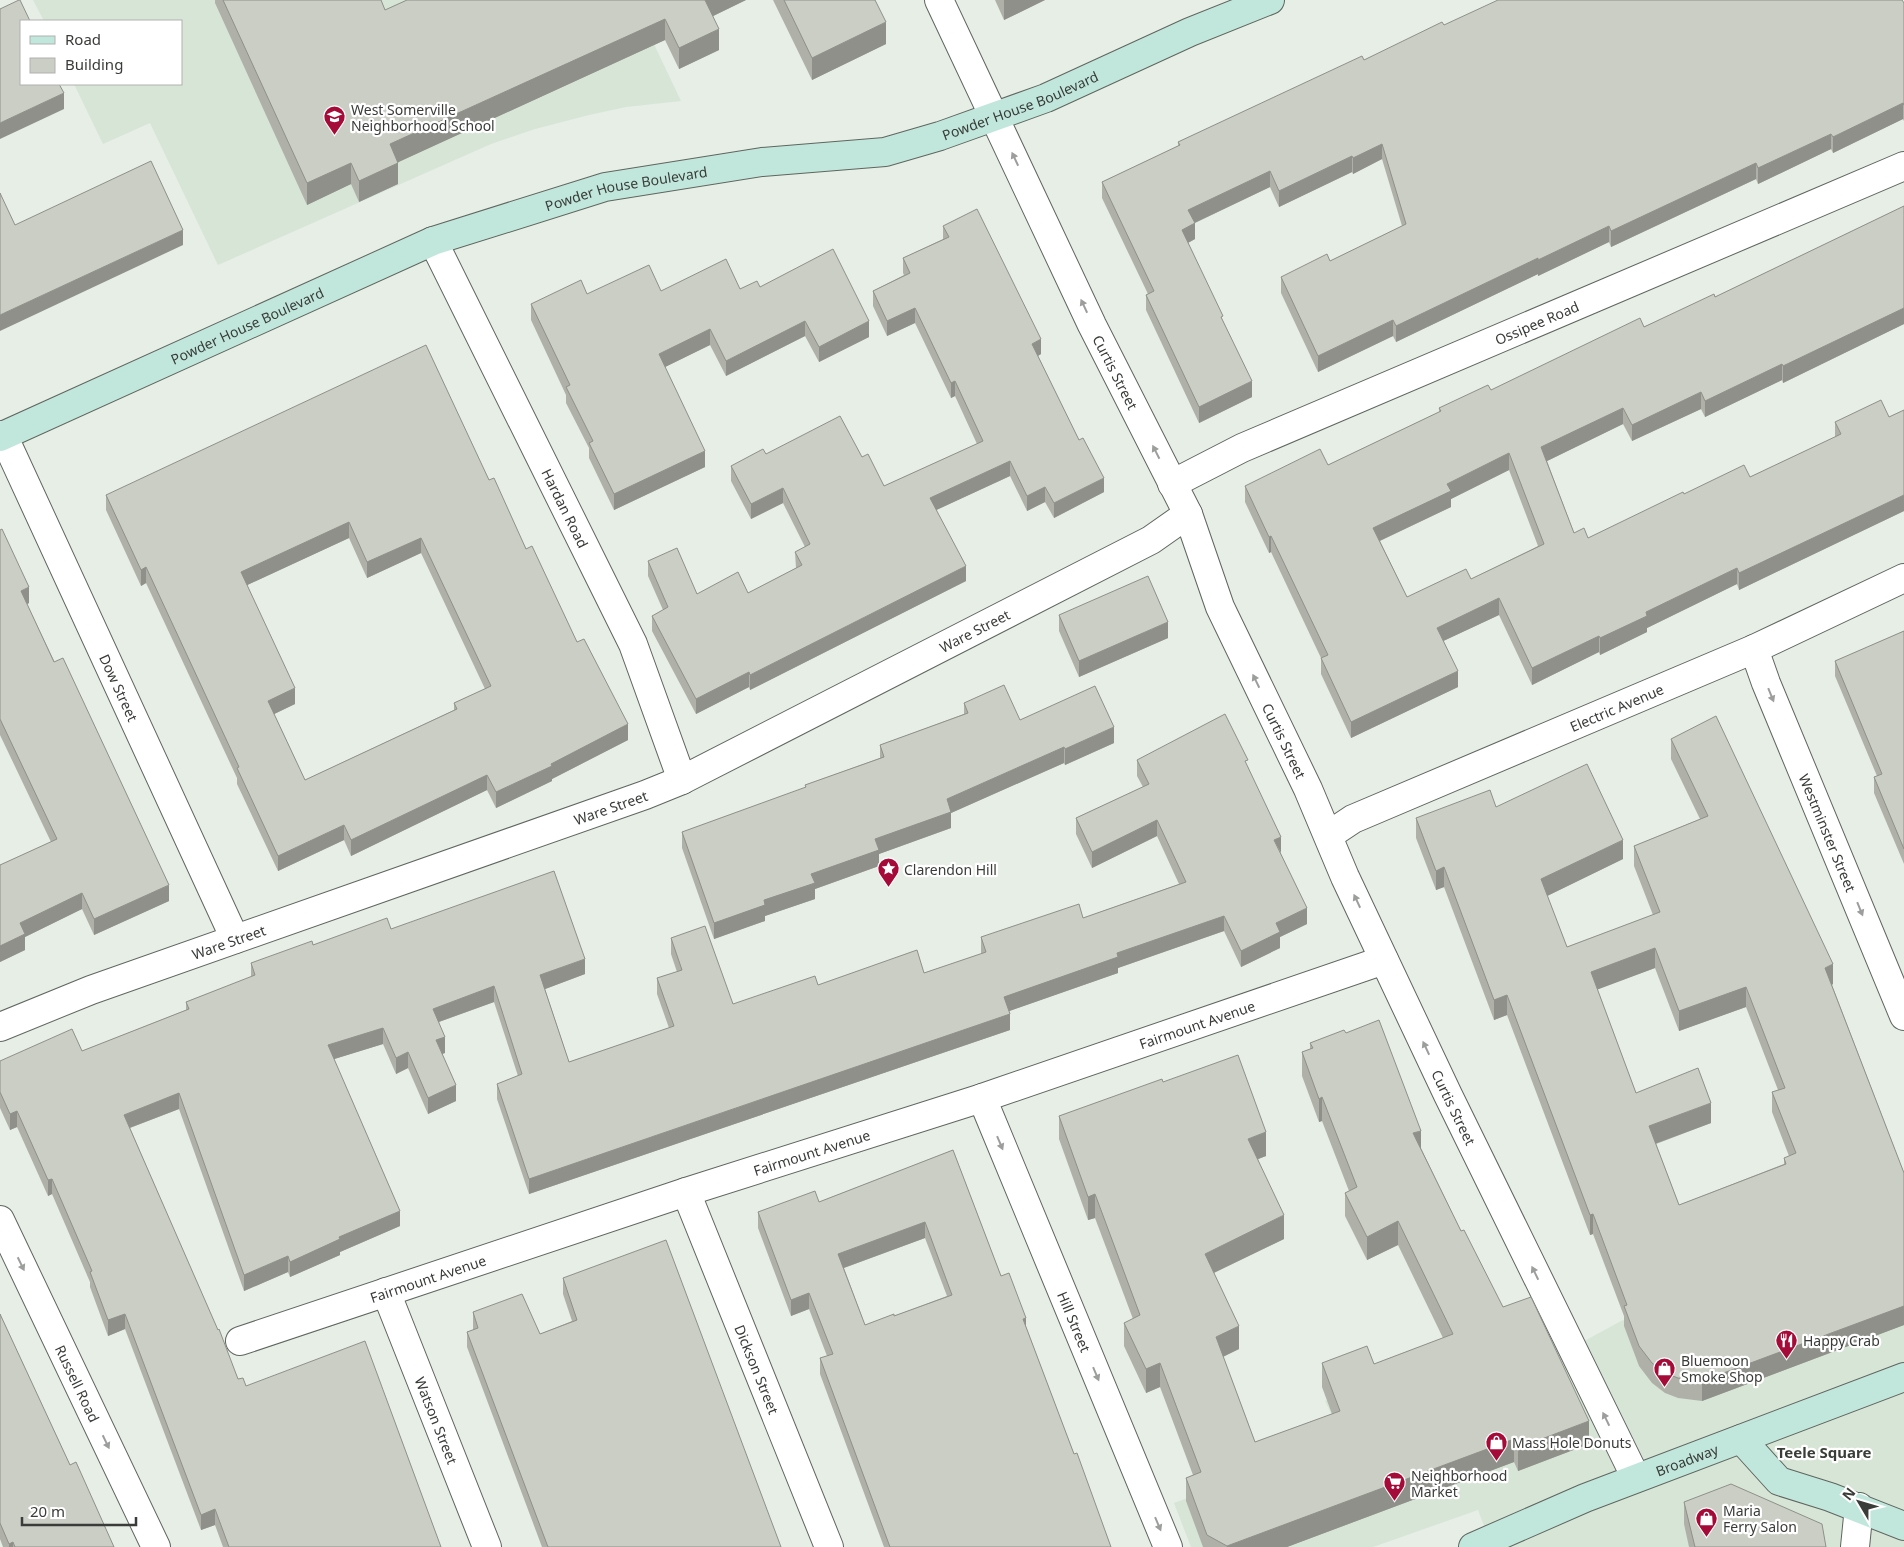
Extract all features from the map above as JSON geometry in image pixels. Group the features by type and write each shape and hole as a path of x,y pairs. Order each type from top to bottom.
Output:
{"main road":[{"name":"Powder House Boulevard","path":"2,436 433,241 605,187 762,162 885,152 940,136 1046,98 1190,32 1270,0"},
{"name":"Broadway","path":"1473,1547 1636,1478 1904,1378"},
{"path":"1741,1439 1779,1481 1859,1508 1904,1526"}],"street":[{"name":"Curtis Street","path":"939,0 1092,325 1188,514 1220,607 1308,789 1384,960 1452,1104 1636,1478"},
{"name":"Ossipee Road","path":"1172,484 1242,448 1904,166"},
{"name":"Hardan Road","path":"433,241 633,644 682,780"},
{"name":"Dow Street","path":"2,436 234,940"},
{"name":"Ware Street","path":"0,1027 91,990 645,795 682,780 1151,540 1188,514"},
{"name":"Electric Avenue","path":"1329,835 1353,820 1754,649 1904,578"},
{"name":"Westminster Street","path":"1754,649 1766,683 1904,1016"},
{"name":"Fairmount Avenue","path":"240,1341 686,1192 982,1098 1384,960"},
{"name":"Hill Street","path":"982,1098 1168,1547"},
{"name":"Dickson Street","path":"686,1192 829,1547"},
{"name":"Russell Road","path":"0,1220 156,1547"},
{"name":"Watson Street","path":"386,1292 487,1547"},
{"path":"1855,1547 1859,1508"}],"shaded area":[{"name":"West Somerville Neighborhood School","path":"33,0 633,0 681,101 626,107 589,115 535,129 491,144 218,265 150,123 103,144 74,85 182,85 182,20 43,20"},
{"name":"Teele Square","path":"1904,1216 1904,1547 1492,1547 1478,1510 1373,1547 1191,1547 1174,1503 1344,1441 1325,1401 1540,1308 1568,1350 1621,1321"}],"building":[{"path":"20,0 30,20 20,20 20,85 60,85 64,93 0,123 0,9"},
{"path":"223,0 381,0 385,10 407,0 705,0 719,29 679,48 665,19 390,144 398,163 359,181 351,163 307,183"},
{"path":"784,0 875,0 886,22 812,58"},
{"path":"1498,0 1902,0 1904,3 1904,105 1903,103 1833,137 1831,134 1758,168 1756,163 1611,231 1609,226 1538,260 1538,258 1396,326 1393,320 1318,356 1281,277 1327,254 1330,261 1406,224 1382,144 1353,158 1352,156 1279,191 1270,171 1188,210 1195,223 1182,230 1252,381 1199,407 1146,295 1154,291 1102,182 1180,145 1178,142 1362,56 1364,60 1442,22 1444,25"},
{"path":"151,161 183,230 0,315 0,193 15,225"},
{"path":"1904,206 1904,308 1705,401 1701,392 1632,425 1623,408 1541,447 1574,533 1584,528 1588,538 1744,465 1750,477 1841,434 1835,422 1881,400 1889,417 1904,410 1904,495 1739,573 1737,568 1646,612 1647,616 1600,638 1599,636 1532,668 1499,598 1437,628 1458,671 1351,722 1321,658 1328,655 1245,486 1320,449 1328,465 1441,411 1439,408 1488,385 1491,390 1640,318 1644,327 1714,294 1715,297","holes":["1509,453 1544,544 1471,579 1466,569 1407,597 1373,528 1451,491 1447,484"]},
{"path":"977,209 1041,339 1032,344 1079,440 1083,438 1104,478 1054,503 1045,487 1027,496 1010,461 930,498 966,566 750,675 749,672 696,699 652,616 668,607 648,561 677,548 697,594 738,572 748,593 802,565 795,552 810,544 783,488 751,504 731,466 763,449 766,454 840,416 862,457 868,454 884,486 983,441 955,381 951,383 915,308 887,321 873,291 910,273 903,258 949,237 943,226"},
{"path":"833,249 869,321 819,347 805,321 726,361 710,329 659,354 705,451 614,494 589,443 593,441 566,387 570,385 531,304 581,280 587,294 649,265 661,291 726,259 740,289 757,281 760,287"},
{"path":"426,345 489,480 494,478 526,549 532,546 577,642 584,639 628,724 551,764 552,766 496,792 487,775 351,840 344,825 278,856 237,768 239,767 146,567 141,570 106,495","holes":["349,522 367,562 421,538 491,686 454,703 457,709 305,780 268,701 295,688 241,572"]},
{"path":"2,529 29,587 21,591 54,662 63,658 169,885 94,919 82,893 20,923 25,934 0,946 0,865 57,839 0,719 0,530"},
{"path":"1148,576 1168,622 1079,661 1059,615"},
{"path":"1904,631 1904,849 1874,777 1882,774 1835,661"},
{"path":"1004,685 1020,720 1095,686 1114,727 947,799 951,812 875,839 879,850 811,874 815,883 764,900 765,905 714,923 682,832 884,757 880,745 968,713 964,703"},
{"path":"1225,714 1248,760 1245,761 1281,837 1274,840 1307,908 1276,923 1280,932 1241,951 1224,916 1117,953 1118,957 1004,997 1010,1014 529,1179 497,1084 522,1074 494,986 433,1009 445,1037 436,1040 456,1085 428,1098 408,1052 396,1058 383,1028 328,1045 400,1211 339,1237 340,1239 290,1262 288,1256 244,1275 179,1093 124,1115 219,1329 238,1379 243,1378 246,1386 365,1341 441,1547 229,1547 215,1509 201,1515 125,1314 108,1320 90,1272 92,1271 52,1179 48,1180 17,1111 10,1114 0,1092 0,1061 72,1029 82,1051 189,1009 186,1002 255,975 251,963 312,941 313,945 387,918 391,929 554,871 585,959 540,975 569,1062 674,1026 657,978 682,970 671,938 705,926 733,1004 815,976 818,985 917,950 924,973 986,952 981,937 1079,904 1083,918 1186,882 1157,820 1092,852 1076,818 1149,784 1137,760"},
{"path":"1716,716 1833,964 1825,968 1904,1173 1904,1306 1702,1381 1678,1378 1665,1373 1652,1363 1639,1346 1624,1306 1627,1305 1593,1214 1590,1215 1507,995 1494,1000 1444,867 1436,871 1416,818 1490,790 1496,807 1587,764 1623,840 1541,879 1567,947 1660,912 1634,846 1708,816 1671,739","holes":["1655,948 1679,1011 1746,987 1785,1088 1772,1092 1796,1153 1784,1158 1786,1164 1679,1205 1649,1126 1711,1103 1698,1068 1636,1093 1591,972"]},
{"path":"1379,1020 1421,1131 1413,1133 1461,1231 1464,1230 1503,1307 1531,1297 1589,1421 1518,1448 1514,1439 1227,1546 1207,1535 1186,1478 1201,1472 1160,1363 1146,1369 1124,1323 1140,1315 1095,1194 1088,1197 1059,1116 1162,1079 1163,1082 1238,1055 1266,1132 1248,1139 1284,1215 1205,1254 1239,1326 1216,1337 1255,1442 1340,1411 1322,1363 1367,1346 1374,1364 1453,1334 1398,1221 1367,1237 1345,1193 1357,1187 1322,1097 1319,1099 1302,1052 1313,1048 1310,1043 1344,1030 1346,1033"},
{"path":"953,1150 1001,1276 1009,1273 1026,1318 1023,1319 1074,1454 1077,1453 1111,1547 890,1547 820,1358 833,1354 809,1293 791,1300 758,1212 815,1191 819,1202","holes":["925,1222 952,1295 865,1325 838,1254"]},
{"path":"666,1240 781,1547 548,1547 467,1332 478,1328 473,1312 522,1294 540,1334 577,1320 563,1278"},
{"path":"0,1314 70,1465 76,1462 114,1547 15,1547 13,1542 9,1544 0,1523"},
{"path":"1731,1484 1822,1524 1826,1547 1695,1547 1684,1502"}],"place":[{"name":"West Somerville Neighborhood School","path":"335,136"},
{"name":"Clarendon Hill","path":"888,888"},
{"name":"Happy Crab","path":"1787,1359"},
{"name":"Bluemoon Smoke Shop","path":"1665,1387"},
{"name":"Mass Hole Donuts","path":"1496,1461"},
{"name":"Neighborhood Market","path":"1395,1502"},
{"name":"Maria Ferry Salon","path":"1707,1537"}],"district":[{"name":"Teele Square","path":"1824,1452"}]}
